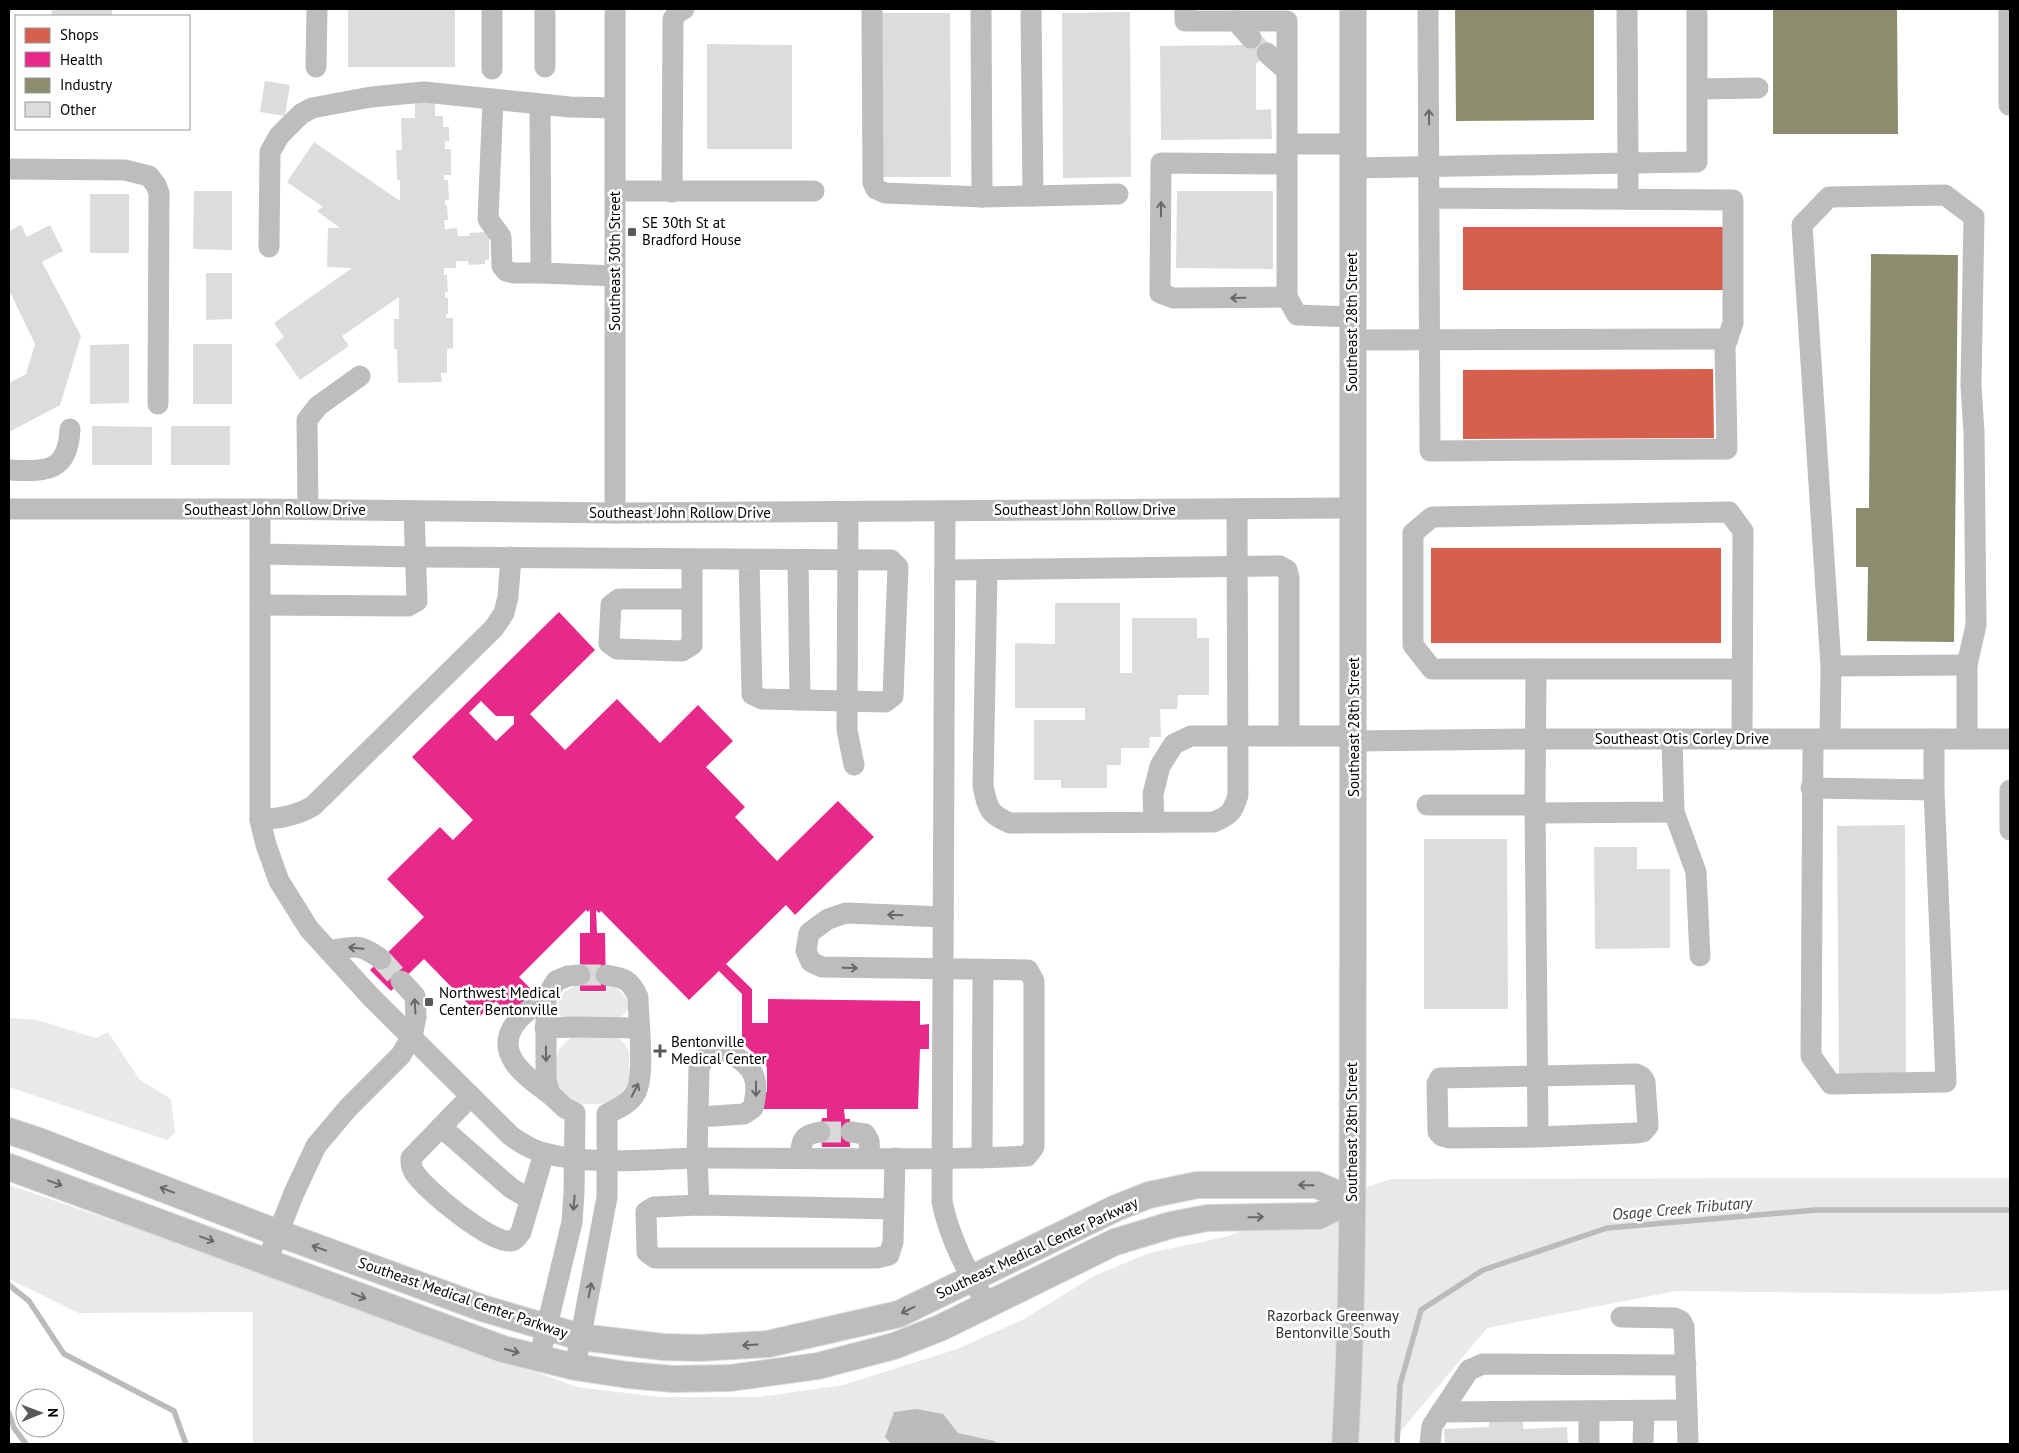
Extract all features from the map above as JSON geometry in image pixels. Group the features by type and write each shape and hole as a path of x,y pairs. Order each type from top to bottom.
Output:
{"main road":[{"name":"Southeast 28th Street","path":"1345,1444 1349,1375 1352,1200 1354,739 1352,9"},
{"name":"Southeast Medical Center Parkway","path":"9,1131 482,1308 580,1337 663,1347 699,1348 768,1344 900,1314 1116,1208 1149,1195 1198,1185 1317,1185 1352,1200"},
{"name":"Southeast Medical Center Parkway","path":"9,1167 466,1336 539,1359 575,1367 628,1376 673,1379 730,1378 818,1366 894,1346 988,1306 1115,1242 1171,1225 1207,1218 1318,1216 1352,1200"}],"street":[{"path":"316,67 317,9"},
{"path":"492,9 492,69"},
{"path":"545,9 545,67"},
{"name":"Southeast 30th Street","path":"615,9 615,513"},
{"path":"672,192 673,19 678,12 684,9"},
{"path":"872,9 872,183 876,189 885,193 982,197 1118,194"},
{"path":"981,9 982,197"},
{"path":"1032,9 1033,196"},
{"path":"1185,9 1185,21 1286,21 1287,297 1297,315 1352,328 1430,339 1728,339"},
{"path":"1428,9 1430,451 1727,449 1725,346 1733,323 1733,200 1430,198"},
{"path":"1627,9 1628,199"},
{"path":"1287,297 1173,298 1160,293 1161,163 1287,154 1352,156 1430,166 1698,162 1697,9"},
{"path":"2009,9 2009,105"},
{"path":"1236,21 1251,38"},
{"path":"1267,53 1287,71"},
{"path":"1697,90 1758,88"},
{"path":"269,247 270,152 278,136 301,114 312,108 371,97 424,92 570,107 615,108"},
{"path":"493,99 488,219 501,237 502,266 506,271 514,273 615,276"},
{"path":"540,104 541,273"},
{"path":"9,169 125,170 149,176 156,185 159,194 158,404"},
{"path":"615,191 814,191"},
{"path":"1934,739 1934,790 1946,1082 1831,1084 1810,1056 1811,788 1822,740 1831,666 1802,224 1829,198 1945,195 1974,218 1971,386 1974,432 1976,624 1967,665 1967,739"},
{"path":"308,510 307,420 318,406 360,376"},
{"path":"9,470 40,471 56,465 66,452 70,429"},
{"name":"Southeast John Rollow Drive","path":"9,509 260,509 615,513 1352,508"},
{"path":"260,509 260,820 266,846 279,881 309,929 371,996 511,1136 531,1148 544,1153 574,1158 608,1160 870,1157 941,1159 1027,1156 1034,1147 1034,981 1028,970 822,967 810,962 806,951 809,933 818,924 846,913 943,917"},
{"path":"987,570 983,786 988,808 997,817 1010,823 1214,822 1234,810 1238,795 1237,509"},
{"path":"260,605 408,606 417,601 414,511"},
{"path":"945,511 942,1202 954,1242 988,1306"},
{"path":"848,512 846,730 854,765"},
{"path":"1742,669 1432,669 1413,645 1413,533 1432,517 1729,512 1743,531 1742,739"},
{"path":"260,554 511,558 749,559 798,560 891,560 898,567 893,696 885,702 847,702 762,699 752,694 749,559"},
{"path":"260,820 300,814 313,806 494,628 504,614 508,597 511,558"},
{"path":"692,559 692,599"},
{"path":"798,560 800,700"},
{"path":"944,570 1280,566 1287,570 1289,578 1289,736"},
{"path":"1831,666 1967,665"},
{"path":"1536,669 1535,809 1538,1136"},
{"path":"1154,822 1153,794 1160,766 1174,744 1190,736 1237,737"},
{"name":"Southeast Otis Corley Drive","path":"1237,737 1289,736 1354,739 2010,739"},
{"path":"1672,739 1674,812 1696,872 1700,956"},
{"path":"1811,788 1934,790"},
{"path":"2010,790 2010,830"},
{"path":"1427,805 1674,812"},
{"path":"329,951 359,946 368,949 381,959"},
{"path":"982,1158 983,970"},
{"path":"580,974 556,981 546,997 519,1019 510,1033 508,1050 516,1067 532,1082 566,1108 575,1113 591,1116 608,1114 624,1105 636,1093 641,1077 638,997 632,985 623,977 606,975"},
{"path":"267,1261 316,1146 348,1108 401,1055 412,1036 416,1017 415,996 402,981"},
{"path":"546,997 546,1080 550,1094"},
{"path":"545,1028 639,1028"},
{"path":"1636,1074 1642,1077 1645,1082 1648,1126 1643,1132 1538,1136 1449,1138 1442,1136 1438,1132 1437,1084 1440,1078 1636,1074"},
{"path":"471,1096 412,1158 410,1165 415,1174 458,1215 493,1237 508,1242 515,1240 521,1232 544,1153"},
{"path":"539,1359 572,1222 575,1113"},
{"path":"575,1367 607,1197 608,1114"},
{"path":"698,1117 699,1205"},
{"path":"441,1127 511,1188 521,1194 531,1196"},
{"path":"800,1158 804,1138 809,1134 820,1132"},
{"path":"851,1132 865,1134 869,1142 870,1157"},
{"path":"894,1209 699,1205 654,1207 646,1212 647,1252 655,1258 877,1258 889,1255 893,1242 894,1209 895,1158"},
{"path":"1621,1317 1675,1318 1681,1321 1684,1327 1688,1444"},
{"path":"1430,1444 1432,1426 1441,1412 1469,1370 1483,1364 1686,1365"},
{"path":"1441,1412 1687,1410"},
{"path":"1643,1444 1644,1411"},
{"path":"1589,1412 1589,1444"}],"green space":[{"path":"607,983 619,990 629,1004 629,1009 621,1017 567,1018 561,1016 558,1005 559,1000 568,989 579,985 579,992 606,992"},
{"path":"9,1018 37,1020 96,1038 108,1032 139,1079 171,1099 175,1133 167,1140 9,1087"},
{"path":"596,1035 612,1037 625,1044 629,1051 630,1080 627,1089 620,1098 606,1103 581,1104 571,1101 562,1092 557,1080 556,1059 560,1048 573,1036"},
{"name":"Razorback Greenway Bentonville South","path":"2010,1178 2010,1290 1935,1294 1676,1291 1487,1328 1390,1444 253,1444 253,1312 79,1313 9,1279 9,1185 254,1269 577,1387 659,1397 758,1397 843,1385 957,1349 1024,1319 1094,1276 1149,1253 1225,1237 1390,1179"}],"shaded area":[{"path":"917,1409 943,1414 958,1433 994,1441 999,1444 891,1444 885,1437 894,1412"}],"building: Shops":[{"path":"1463,227 1726,227 1726,290 1463,290"},
{"path":"1713,369 1714,438 1463,439 1463,370"},
{"path":"1431,548 1721,548 1721,643 1431,643"}],"building: Health":[{"path":"559,612 595,650 530,714 565,750 617,699 660,743 698,705 733,741 706,767 745,807 735,817 777,861 838,801 874,837 795,915 786,905 726,964 752,989 752,1023 768,1023 768,999 920,1001 920,1025 929,1024 929,1049 920,1049 918,1109 844,1109 845,1119 850,1119 850,1147 822,1147 820,1128 822,1118 827,1118 827,1109 760,1109 761,1091 767,1092 767,1067 742,1042 742,994 719,971 689,1000 601,911 599,913 596,910 597,933 605,933 606,991 580,991 580,933 590,933 590,910 588,912 586,910 519,977 534,992 509,1015 496,1001 480,1016 424,959 391,991 370,970 424,917 387,879 440,827 453,840 473,820 412,757","holes":["481,701 496,716 514,716 514,724 496,741 469,713"]}],"building: Industry":[{"path":"1455,9 1594,9 1594,120 1456,121"},
{"path":"1773,9 1897,9 1898,134 1773,134"},
{"path":"1871,254 1958,255 1954,642 1867,641 1868,567 1856,567 1856,508 1869,508"}],"building: Other":[{"path":"52,9 112,9 112,15 51,15"},
{"path":"348,9 455,9 455,67 348,67"},
{"path":"1130,12 1131,177 1063,178 1062,13"},
{"path":"882,13 950,13 951,177 883,177"},
{"path":"1258,32 1273,48 1256,64 1256,110 1271,109 1272,139 1161,140 1160,46 1245,45"},
{"path":"707,44 792,45 792,149 707,149"},
{"path":"265,81 290,85 285,116 260,112"},
{"path":"415,96 435,96 435,116 443,116 443,127 449,127 449,142 445,141 445,149 451,149 451,175 444,175 444,180 448,180 449,200 445,200 448,220 444,220 445,229 457,228 458,236 470,236 469,233 486,232 486,236 489,236 489,260 485,260 485,264 469,265 468,261 456,261 456,268 444,268 444,275 447,275 448,292 445,292 445,298 448,298 448,314 446,314 446,318 453,318 453,348 447,349 447,373 441,373 442,382 398,383 397,349 394,349 394,319 399,319 399,297 342,336 349,346 300,380 275,344 284,337 274,323 352,268 327,267 328,228 340,228 317,211 323,207 287,182 314,142 400,201 400,180 397,180 396,150 402,150 401,118 415,118"},
{"path":"194,191 232,191 232,250 193,249"},
{"path":"1177,191 1273,191 1273,269 1176,268"},
{"path":"90,194 129,194 129,253 90,253"},
{"path":"21,225 27,237 50,225 63,251 42,262 81,336 60,405 9,432 9,383 26,374 35,344 11,294 9,295 9,231"},
{"path":"206,273 232,273 232,319 206,320"},
{"path":"129,344 129,403 90,404 90,345"},
{"path":"193,344 232,344 232,404 193,404"},
{"path":"92,426 152,427 152,465 92,465"},
{"path":"171,426 230,426 230,465 171,465"},
{"path":"1055,603 1120,603 1120,673 1132,673 1132,618 1197,618 1197,638 1209,638 1209,695 1178,695 1177,709 1160,709 1161,737 1150,737 1149,748 1121,748 1121,765 1107,765 1107,788 1061,788 1061,780 1034,780 1034,720 1085,720 1085,708 1015,708 1015,643 1055,644"},
{"path":"1905,825 1906,1073 1839,1073 1837,826"},
{"path":"1424,839 1507,839 1508,1009 1424,1009"},
{"path":"1594,847 1637,847 1637,869 1670,869 1670,948 1595,949"},
{"path":"1523,1421 1523,1429 1567,1427 1568,1444 1445,1444 1444,1429 1489,1427 1489,1422"}],"waterway":[{"name":"Osage Creek Tributary","path":"1397,1444 1400,1385 1421,1310 1483,1270 1607,1228 1816,1210 2010,1210"},
{"name":"Osage Creek Tributary","path":"9,1285 29,1301 64,1354 174,1411 186,1444"},
{"name":"Osage Creek Tributary","path":"9,1413 14,1428 26,1444"}],"tunnel":[{"path":"381,959 401,981"},
{"path":"580,975 606,975"},
{"path":"820,1132 851,1132"}],"place":[{"name":"SE 30th St at Bradford House","path":"632,232"},
{"name":"Northwest Medical Center Bentonville","path":"429,1002"},
{"name":"Bentonville Medical Center","path":"660,1051"}]}
